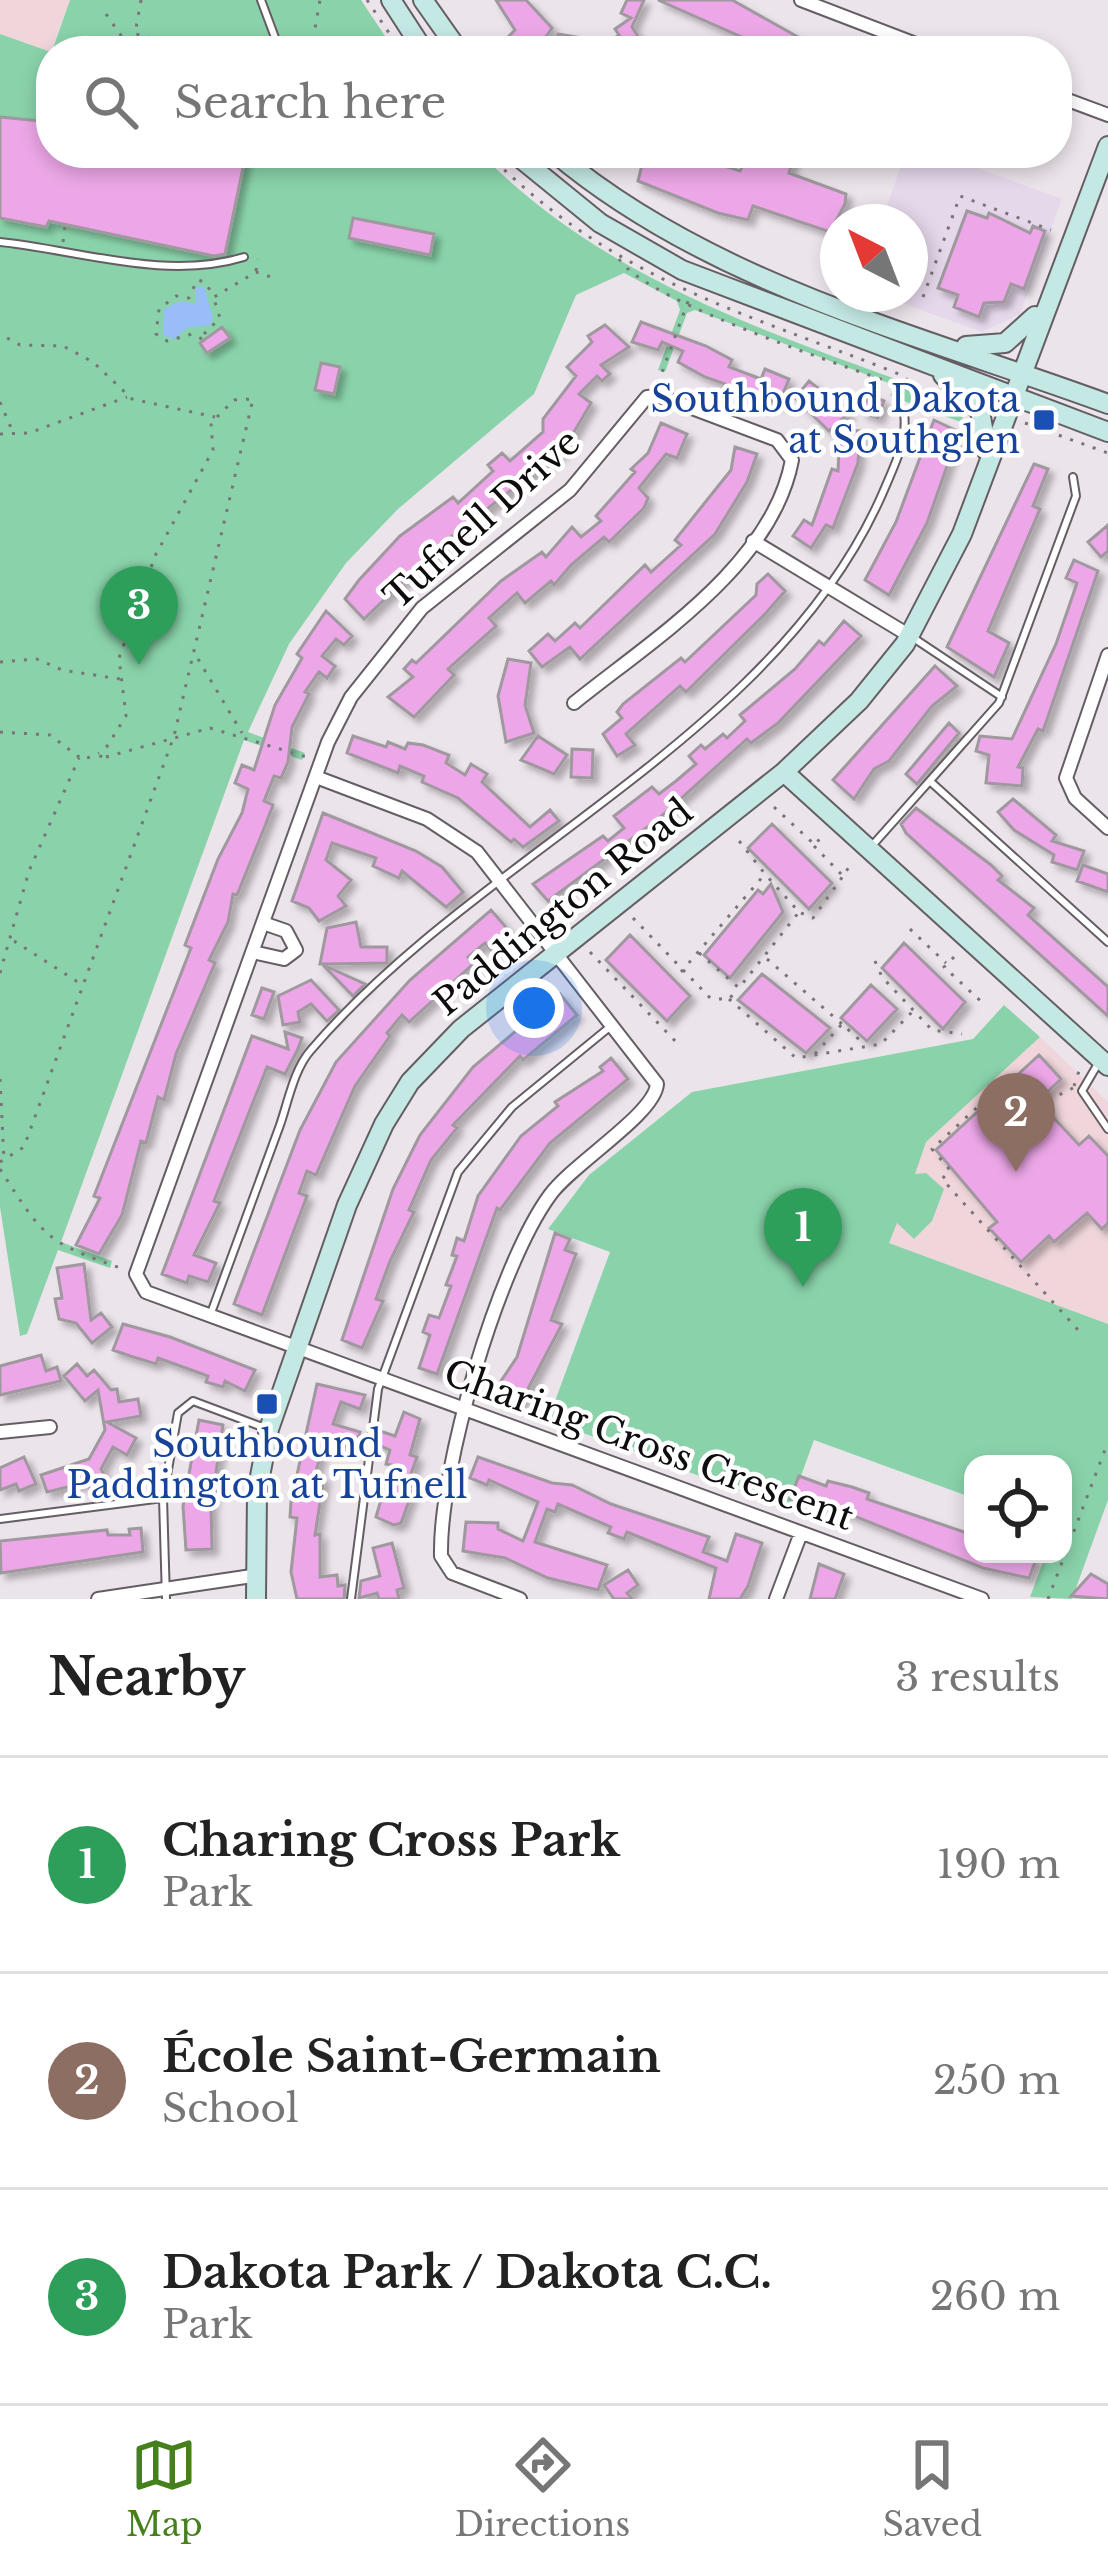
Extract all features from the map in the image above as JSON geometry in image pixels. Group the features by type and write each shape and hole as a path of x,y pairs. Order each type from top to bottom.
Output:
{"street":[{"path":"391,0 414,36"},
{"path":"423,0 448,36"},
{"path":"802,0 895,36"},
{"path":"1072,102 1108,115"},
{"path":"950,346 994,347 1014,338 1055,281 1108,146"},
{"path":"532,168 600,223 672,266 741,296 1108,431"},
{"path":"574,168 616,201 695,248 1108,404"},
{"name":"Paddington Road","path":"256,1599 252,1576 257,1492 269,1429 366,1160 410,1082 461,1029 784,772 859,701 910,636 955,550 1055,281"},
{"path":"930,364 980,411 988,434 985,471"},
{"path":"574,703 698,602 753,541 789,475 790,453 772,437 653,396"},
{"name":"Tufnell Drive","path":"136,1274 316,777 351,697 405,626 570,490 638,405 653,396"},
{"path":"753,541 910,636"},
{"path":"1108,655 1066,778 1075,798 1108,828"},
{"path":"784,772 1106,1060"},
{"path":"316,777 442,828 477,852 655,1076 655,1098 581,1159 538,1213 463,1409 441,1556 452,1573 520,1599"},
{"path":"253,952 284,959 296,950 286,931 263,923"},
{"path":"136,1274 146,1292 296,1348"},
{"name":"Charing Cross Crescent","path":"296,1348 801,1533 950,1593 982,1599"},
{"path":"0,1432 50,1427"},
{"path":"776,1599 801,1533"},
{"path":"98,1599 165,1594 252,1576"}],"lane":[{"path":"260,0 274,36"},
{"path":"0,242 148,263 223,263 244,256"},
{"path":"210,1316 308,1053 429,937 743,686 790,641 832,588 887,481 906,426 904,412"},
{"path":"869,849 932,783 1002,697 1076,496 1073,477"},
{"path":"910,636 1002,697"},
{"path":"932,783 1108,942"},
{"path":"351,1599 382,1379 465,1159 512,1106 614,1024"},
{"path":"1106,1060 1082,1091 1108,1129"},
{"path":"165,1594 163,1498 178,1413 186,1403 202,1404 269,1429"},
{"path":"0,1519 163,1498"}],"path":[{"path":"141,0 135,34 144,36"},
{"path":"314,36 320,0"},
{"path":"367,0 391,36"},
{"path":"106,14 121,36"},
{"path":"503,168 538,200 618,258 690,295 901,375 940,411 974,413"},
{"path":"928,282 960,196 1051,230"},
{"path":"618,258 633,275 688,303 922,394"},
{"path":"256,272 258,259"},
{"path":"256,272 277,280"},
{"path":"214,297 256,272"},
{"path":"197,280 205,282 214,297 220,318 201,338 173,342 156,334 159,309 176,296 189,298 197,280"},
{"path":"653,396 690,295"},
{"path":"8,338 20,345 63,346 93,362 129,397 217,418"},
{"path":"0,434 29,433 129,397"},
{"path":"1,1164 24,1148 174,736 254,399 234,400 211,423 213,450 155,556 119,658 126,716 99,759 174,736 210,728 313,760"},
{"path":"0,402 12,431"},
{"path":"1025,423 1108,453"},
{"path":"196,656 243,735"},
{"path":"0,662 37,659 62,670 122,679"},
{"path":"0,732 50,735 79,758 94,758 104,749"},
{"path":"0,973 29,871 79,758"},
{"path":"774,807 815,845"},
{"path":"736,837 799,912 813,918 851,864"},
{"path":"821,837 812,848 843,876"},
{"path":"681,972 765,874"},
{"path":"729,902 735,907"},
{"path":"633,918 681,972 717,1001 729,999 799,912"},
{"path":"910,929 948,964"},
{"path":"10,938 83,985"},
{"path":"590,952 678,1044"},
{"path":"699,952 739,988"},
{"path":"954,957 944,968 986,1006"},
{"path":"765,958 865,1044"},
{"path":"875,961 912,1012 940,1034 962,1034"},
{"path":"729,999 796,1058 881,1045 912,1012"},
{"path":"814,1056 842,1024"},
{"path":"1073,1088 1049,1100 1032,1095 1011,1076 932,1149 950,1171 942,1179 1079,1331"},
{"path":"0,1079 1,1164 40,1232 59,1246 136,1274"},
{"path":"1048,1599 1108,1442"}],"shaded area":[{"path":"0,0 70,0 57,36 36,36 36,47 0,34"},
{"path":"901,168 977,168 1062,199 1020,314 982,332 927,312 928,204 888,204"},
{"path":"1040,1037 1108,1102 1108,1324 889,1243 926,1142"}],"green space":[{"path":"70,0 361,0 385,36 57,36"},
{"path":"0,34 36,47 36,168 497,168 585,238 701,302 951,399 966,424 890,396 894,385 695,310 687,313 665,372 658,370 680,310 677,301 624,273 576,295 534,394 398,509 346,563 289,644 248,732 305,753 302,760 244,740 61,1242 112,1261 110,1268 58,1250 27,1334 20,1336 0,1207"},
{"path":"1004,1005 1040,1037 926,1142 915,1174 926,1173 944,1189 932,1221 914,1239 897,1223 889,1243 1108,1324 1108,1500 1072,1599 1030,1597 1043,1563 1072,1563 1072,1455 964,1455 964,1495 814,1440 789,1509 548,1420 610,1252 548,1229 589,1175 692,1092 973,1039"}],"water":[{"path":"204,286 213,318 210,325 187,328 174,339 163,335 164,309 180,301 195,304 195,288"}],"building":[{"path":"496,0 526,0 552,28 546,36 509,36 515,30"},
{"path":"627,0 644,0 632,27 638,36 618,36 615,29 631,18 621,13"},
{"path":"658,0 732,0 796,36 739,36"},
{"path":"0,117 36,121 36,168 243,168 225,254 214,256 49,221 46,227 0,218"},
{"path":"641,168 790,168 789,173 846,194 845,204 820,204 820,229 753,206 748,220 638,181"},
{"path":"967,211 987,218 989,213 1030,233 1033,226 1045,231 1024,289 1011,284 1004,302 984,303 979,317 954,307 958,295 938,288"},
{"path":"353,218 434,234 430,255 349,238"},
{"path":"641,322 706,346 732,360 729,367 761,379 765,369 789,379 779,403 705,377 678,362 683,351 662,342 658,350 632,342"},
{"path":"605,325 629,347 601,365 610,374 602,381 597,376 579,394 591,403 564,449 442,544 364,619 345,599 359,580 400,536 453,497 458,503 493,471 488,465 502,453 510,461 543,432 543,419 576,376 567,367 592,342 588,336"},
{"path":"222,327 230,338 207,353 200,343"},
{"path":"321,363 340,367 334,394 315,390"},
{"path":"809,381 849,413 829,431 795,398"},
{"path":"868,395 884,401 878,418 862,412"},
{"path":"934,420 959,432 927,523 889,595 865,580 896,522"},
{"path":"661,423 687,434 677,458 666,454 639,488 648,498 644,508 609,542 604,537 571,565 554,585 551,581 525,603 517,593 489,618 496,626 448,669 454,675 414,717 388,697 413,677 404,669 412,660 416,663 501,581 542,552 546,557 572,527 581,537 601,521 596,516 635,472 631,469 648,453"},
{"path":"840,430 860,431 858,463 833,528 826,525 811,548 793,536 804,520 812,525 832,469 838,471"},
{"path":"735,447 757,454 747,482 715,534 580,659 570,647 542,667 529,651 548,634 555,641 575,623 580,628 645,565 651,572 681,545 675,540 731,470"},
{"path":"1034,464 1048,469 1033,506 1040,509 988,631 1009,643 994,677 947,647"},
{"path":"1108,525 1108,551 1101,557 1088,542"},
{"path":"1074,560 1098,571 1043,731 1038,729 1018,767 1023,768 1022,786 986,783 989,755 976,751 980,736 1012,739 1056,644 1077,583 1066,578"},
{"path":"768,574 785,591 686,692 680,686 626,734 635,745 617,756 603,734 622,718 617,712 623,704 681,658 685,662 756,595 757,584"},
{"path":"326,611 352,636 344,645 336,639 322,656 335,666 327,678 319,672 305,692 309,694 292,727 288,762 281,778 274,776 264,801 273,805 237,895 233,894 228,922 209,960 215,963 176,1054 164,1100 158,1097 146,1143 141,1141 122,1215 99,1254 76,1245 100,1198 94,1196 191,948 185,945 218,859 242,813 248,789 235,783 242,765 254,770 275,705 302,658 297,654"},
{"path":"844,621 861,636 778,723 751,743 747,739 657,820 548,901 533,884 603,836 608,841 624,828 614,816 652,787 659,794 676,781 696,764 689,756 701,745 705,749 723,734 727,738 745,721 740,715 795,669 819,641 824,645"},
{"path":"508,659 531,663 525,705 534,733 506,742 498,696"},
{"path":"935,666 957,686 932,706 889,761 874,769 854,799 833,780"},
{"path":"949,723 959,733 917,784 906,774"},
{"path":"353,736 386,747 388,742 405,749 408,743 423,745 449,755 446,763 465,775 471,764 487,774 482,782 530,827 550,810 559,821 523,847 458,798 422,782 424,776 400,766 398,773 347,753"},
{"path":"538,736 567,755 554,774 521,760"},
{"path":"572,749 593,750 592,778 571,777"},
{"path":"1013,799 1056,835 1052,841 1084,851 1077,870 1052,862 1054,855 1014,830 998,812"},
{"path":"916,808 991,865 1002,876 998,880 1034,908 1028,915 1108,987 1108,1016 906,833 901,824"},
{"path":"323,813 416,851 442,867 463,892 446,907 402,871 399,878 373,866 376,858 332,843 326,860 351,880 338,896 346,906 319,921 309,908 292,901"},
{"path":"772,824 832,883 809,909 748,848"},
{"path":"1083,865 1108,874 1108,892 1077,881"},
{"path":"771,884 783,912 730,978 704,955 758,890 763,894"},
{"path":"491,910 511,933 491,950 485,943 468,957 473,964 409,1022 402,1015 355,1086 316,1175 307,1171 299,1193 307,1196 262,1315 234,1304 300,1130 336,1062 410,980"},
{"path":"356,922 361,947 387,947 387,963 320,964 327,928"},
{"path":"630,935 690,996 667,1021 606,960"},
{"path":"904,943 965,1002 943,1029 882,968"},
{"path":"323,965 365,984 353,996"},
{"path":"762,974 830,1028 806,1053 738,1000"},
{"path":"311,980 339,1010 327,1021 311,1004 298,1012 300,1022 283,1025 278,996"},
{"path":"871,985 897,1009 867,1041 841,1018"},
{"path":"262,988 274,992 264,1019 252,1015"},
{"path":"560,994 577,1015 523,1060 520,1056 453,1125 457,1128 431,1160 409,1210 414,1212 390,1261 376,1299 383,1301 362,1348 342,1340 393,1189 420,1135 473,1067"},
{"path":"285,1032 302,1038 298,1049 285,1074 267,1067 214,1201 220,1203 194,1255 216,1263 208,1282 189,1276 187,1283 162,1274 252,1036 288,1049"},
{"path":"1039,1055 1061,1079 1038,1101 1079,1145 1089,1136 1108,1156 1108,1223 1102,1229 1087,1213 1054,1242 1049,1236 1021,1262 989,1228 997,1222 936,1150"},
{"path":"611,1058 628,1079 550,1143 497,1208 437,1374 419,1368 430,1335 423,1332 429,1315 439,1318 451,1286 446,1285 457,1256 452,1255 457,1238 464,1241 478,1196 521,1136 558,1106 555,1102 603,1071 600,1067"},
{"path":"555,1233 570,1239 565,1250 576,1254 551,1320 562,1324 520,1404 505,1401 493,1393 517,1357"},
{"path":"84,1264 91,1320 101,1313 112,1327 92,1343 76,1323 59,1319 55,1299 62,1298 57,1268"},
{"path":"123,1324 255,1370 245,1391 225,1381 223,1387 206,1382 208,1376 158,1358 156,1364 130,1356 113,1350"},
{"path":"41,1355 46,1371 57,1367 61,1381 0,1395 0,1366"},
{"path":"77,1364 87,1376 94,1370 111,1390 117,1389 119,1402 138,1399 141,1416 107,1422 136,1438 127,1455 113,1447 101,1469 107,1481 90,1489 88,1482 47,1492 41,1475 89,1459 105,1430 98,1390 85,1401 64,1376"},
{"path":"317,1384 365,1395 360,1409 341,1402 333,1424 360,1432 355,1449 324,1441 315,1475 324,1477 315,1535 320,1534 320,1577 337,1575 338,1586 345,1585 344,1599 297,1599 291,1572 297,1518 290,1517 291,1502"},
{"path":"404,1412 420,1419 410,1455 417,1457 407,1485 414,1487 401,1523 394,1525 376,1517 391,1465 386,1464 390,1450 378,1445 380,1431 395,1436"},
{"path":"199,1420 223,1425 211,1506 212,1549 186,1550 183,1506"},
{"path":"24,1457 36,1484 19,1491 16,1484 0,1490 0,1468"},
{"path":"478,1457 552,1483 572,1485 611,1504 709,1537 703,1552 727,1561 736,1534 762,1543 748,1586 740,1599 709,1599 716,1568 627,1532 624,1539 608,1533 611,1527 558,1504 555,1512 547,1509 535,1542 607,1565 598,1590 548,1578 505,1558 463,1551 466,1522 498,1523 498,1529 523,1541 538,1502 489,1480 487,1485 470,1478"},
{"path":"799,1476 826,1486 828,1481 852,1487 869,1493 867,1499 964,1532 964,1560 837,1509 790,1499"},
{"path":"141,1528 143,1552 1,1573 0,1541 107,1530 108,1535 130,1535 129,1529"},
{"path":"392,1543 404,1588 397,1590 399,1599 379,1599 377,1593 359,1598 361,1581 380,1576 373,1548"},
{"path":"971,1563 1035,1563 1029,1578"},
{"path":"819,1564 844,1574 835,1599 810,1599"},
{"path":"628,1570 638,1585 627,1593 632,1599 614,1599 604,1585"},
{"path":"1091,1574 1108,1584 1108,1599 1071,1596"}],"place":[{"name":"Southbound Dakota at Southglen","path":"1044,420"},
{"name":"Dakota Park / Dakota C.C.","path":"139,665"},
{"name":"École Saint-Germain","path":"1016,1172"},
{"name":"Charing Cross Park","path":"803,1287"},
{"name":"Southbound Paddington at Tufnell","path":"267,1404"}]}
